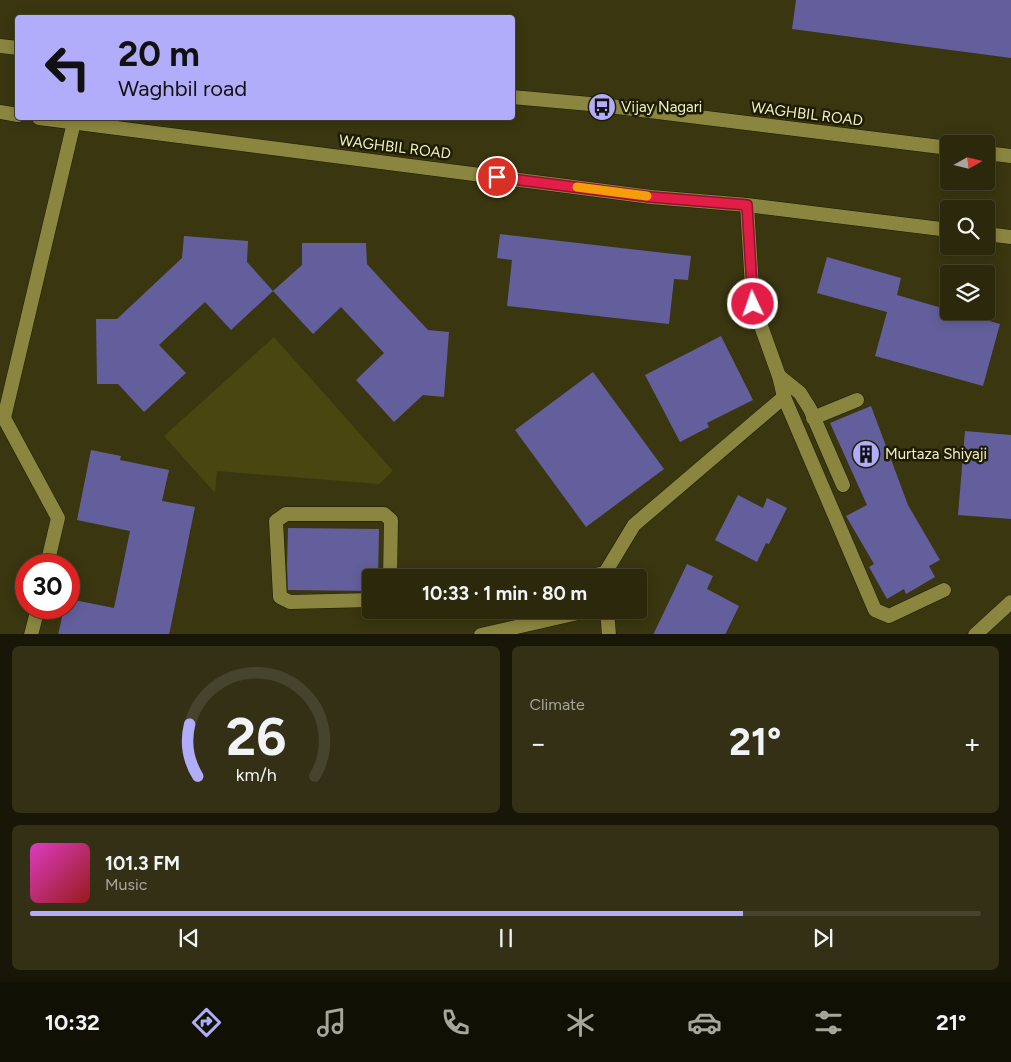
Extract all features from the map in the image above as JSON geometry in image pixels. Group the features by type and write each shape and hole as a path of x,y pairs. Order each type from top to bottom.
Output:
{"street":[{"path":"0,46 15,48"},
{"name":"WAGHBIL ROAD","path":"515,97 601,105 940,147"},
{"path":"0,112 15,114"},
{"path":"50,554 58,518 4,418 74,120"},
{"name":"WAGHBIL ROAD","path":"74,120 651,197 747,205 940,229"},
{"path":"995,154 1011,156"},
{"path":"747,205 753,304 784,397 875,610 889,616 944,590"},
{"path":"995,235 1011,237"},
{"path":"778,376 800,393 810,409 843,485"},
{"path":"608,569 634,525 784,397"},
{"path":"813,418 857,400"},
{"path":"362,600 290,602 280,597 276,521 286,514 384,514 391,520 390,569"},
{"path":"975,634 1011,602"},
{"path":"31,634 35,619"},
{"path":"481,634 550,619"},
{"path":"608,619 609,634"}],"shaded area":[{"path":"274,337 393,471 379,484 217,471 215,493 164,436"}],"building":[{"path":"796,0 1011,0 1011,58 792,29"},
{"path":"500,234 691,256 688,280 674,279 669,324 507,306 512,260 497,258"},
{"path":"184,236 248,241 247,262 273,291 231,330 205,302 159,345 186,373 144,412 118,384 97,384 96,319 117,319 182,258"},
{"path":"302,243 366,243 367,264 397,297 428,330 449,332 444,397 423,395 394,422 356,380 384,353 341,307 313,334 273,291 302,265"},
{"path":"827,257 901,278 897,295 940,307 940,320 986,320 1000,324 983,386 875,356 887,312 817,293"},
{"path":"721,336 753,400 707,423 709,427 680,442 645,375"},
{"path":"593,372 664,469 586,527 515,430"},
{"path":"871,406 908,505 940,560 929,566 935,577 906,594 904,589 887,599 869,567 874,564 846,516 867,505 830,423"},
{"path":"965,431 1011,435 1011,519 958,515"},
{"path":"91,450 121,456 120,460 169,470 162,501 195,507 169,634 58,634 62,619 80,619 80,601 114,608 130,531 77,520"},
{"path":"738,495 763,508 767,498 787,508 769,544 766,543 757,562 715,540"},
{"path":"288,528 379,529 378,569 362,569 362,591 288,590"},
{"path":"687,564 713,576 707,589 739,606 725,634 653,634"}],"slow traffic":[{"path":"577,187 647,196"}],"place":[{"name":"Vijay Nagari","path":"602,107"},
{"name":"Murtaza Shiyaji","path":"866,454"}],"route":[{"path":"497,177 651,197 747,205 753,304"}]}
